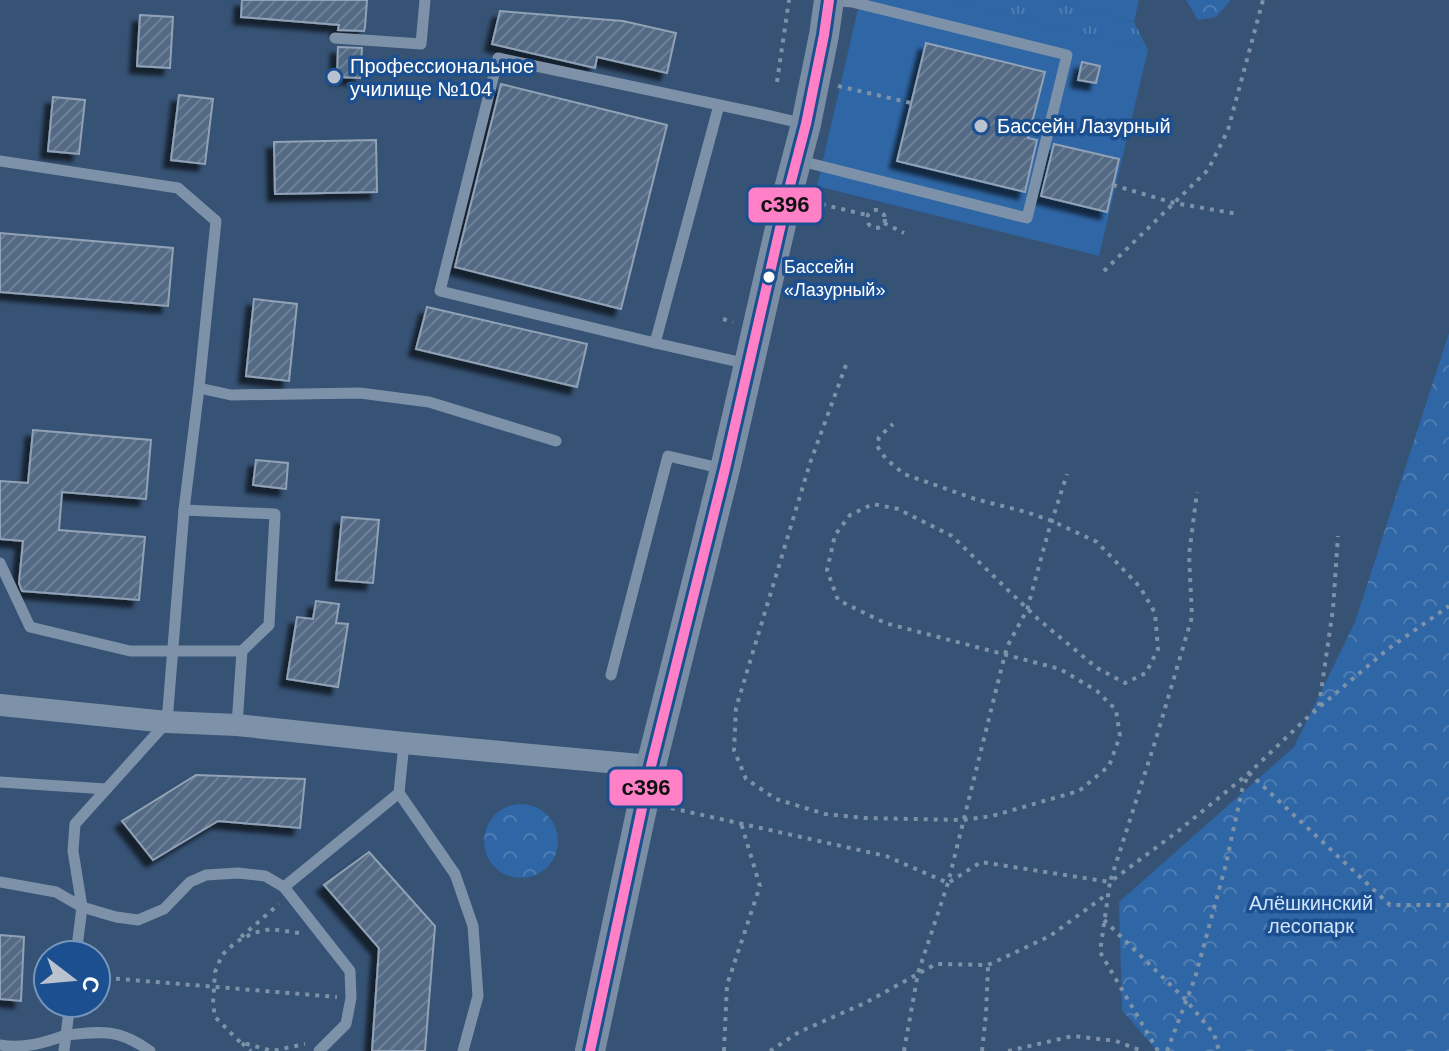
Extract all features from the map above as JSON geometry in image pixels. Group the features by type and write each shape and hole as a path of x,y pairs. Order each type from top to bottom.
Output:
{"street":[{"path":"590,1051 651,766 806,124 830,0"},
{"path":"0,705 651,766"}],"lane":[{"path":"335,38 421,44 425,0"},
{"path":"796,160 1027,218 1067,55 852,2 830,0"},
{"path":"749,364 440,291 498,58 806,124"},
{"path":"655,343 719,105"},
{"path":"0,161 178,188 216,221 184,510 167,722 75,824 73,851 82,907 78,939"},
{"path":"199,388 231,395 360,393 429,402 556,441"},
{"path":"611,675 668,456 725,469"},
{"path":"184,510 275,514 269,625 242,651 237,725"},
{"path":"0,563 30,627 130,651 242,651"},
{"path":"404,743 399,793 455,874 473,926 478,996 463,1051"},
{"path":"0,782 106,789"},
{"path":"287,890 399,793"},
{"path":"0,882 56,892 82,907 138,920 164,909 190,882 206,875 238,873 265,876 287,890 350,971 351,998 346,1024 319,1051"},
{"path":"64,1051 68,1019"},
{"path":"0,1045 14,1047 45,1043 66,1035 91,1032 115,1033 134,1040 150,1051"}],"path":[{"path":"777,82 789,0"},
{"path":"1104,271 1208,170 1228,130 1263,0"},
{"path":"836,86 911,103"},
{"path":"1113,185 1174,203 1238,214"},
{"path":"810,201 867,215"},
{"path":"872,210 879,211 884,216 884,223 879,228 871,227 867,215 872,210"},
{"path":"884,223 904,233"},
{"path":"846,365 810,463 736,708 734,750 746,779 776,799 825,814 864,818 963,820 992,816 1079,791 1109,766 1120,736 1116,710 1097,691 1060,669 885,623 838,600 827,570 835,535 850,515 873,504 898,509 952,536 1027,610 1097,668 1125,683 1146,673 1158,649 1155,613 1140,587 1097,542 1052,521 904,474 886,459 877,446 879,437 893,424"},
{"path":"904,1051 918,973 948,883 1005,654 1027,610 1067,474"},
{"path":"1158,1051 1100,952 1110,882 1192,617 1189,555 1197,492"},
{"path":"1319,708 1333,609 1338,536"},
{"path":"948,883 981,862 1110,882 1249,773 1310,715 1388,649 1449,606"},
{"path":"1249,773 1390,905 1449,905"},
{"path":"1167,1051 1195,978 1226,864 1242,790 1249,773"},
{"path":"671,808 886,856 948,883"},
{"path":"724,1051 727,985 760,886 741,823"},
{"path":"251,1051 215,1017 215,972 222,955 287,890"},
{"path":"770,1051 799,1032 865,1003 936,964 988,965 1050,936 1107,894"},
{"path":"1104,920 1186,1000 1214,1034 1219,1051"},
{"path":"236,942 253,933 271,929 306,934 328,942"},
{"path":"982,1051 988,965"},
{"path":"112,978 351,998"},
{"path":"1008,1051 1073,1036 1116,1041 1142,1051"},
{"path":"240,1042 272,1051 331,1039"}],"green space":[{"name":"Бассейн Лазурный","path":"860,0 947,0 1148,50 1099,256 817,186"},
{"path":"947,0 1052,0 1134,22 1148,50"},
{"path":"1052,0 1139,0 1134,22"},
{"path":"1186,0 1231,0 1216,17 1198,20"},
{"name":"Алёшкинский лесопарк","path":"1449,333 1449,1051 1157,1051 1122,1010 1119,902 1294,747 1355,622"},
{"path":"521,804 542,810 552,820 558,841 552,862 542,872 521,878 500,872 490,862 484,841 490,820 500,810"}],"building":[{"path":"242,0 367,0 365,27 364,31 338,30 339,25 241,17"},
{"path":"500,11 623,21 676,33 667,73 597,57 595,68 492,44"},
{"path":"140,15 173,17 170,68 137,66"},
{"path":"926,43 1045,72 1028,138 1037,140 1025,192 897,161"},
{"path":"338,47 362,48 360,78 337,77"},
{"path":"1082,62 1100,66 1096,83 1078,80"},
{"path":"501,84 667,125 621,309 455,267"},
{"path":"179,95 213,99 205,164 171,160"},
{"path":"53,97 85,100 79,154 48,151"},
{"path":"376,140 377,192 275,194 274,142"},
{"path":"1054,144 1119,159 1107,212 1041,196"},
{"path":"0,233 173,248 168,306 0,292"},
{"path":"254,299 297,304 289,381 246,376"},
{"path":"427,307 587,344 577,387 416,349"},
{"path":"33,430 151,440 146,499 62,492 59,530 145,537 139,600 22,591 19,583 23,541 0,539 0,481 28,483"},
{"path":"256,460 288,463 286,489 253,485"},
{"path":"342,517 379,520 373,583 336,580"},
{"path":"316,601 339,604 336,623 348,624 338,687 287,679 297,617 313,619"},
{"path":"196,775 305,779 300,828 218,821 153,860 122,821"},
{"path":"369,852 435,926 425,1051 372,1051 379,948 324,885"},
{"path":"0,935 24,937 21,1001 0,999"}],"transit line":[{"name":"с396","path":"590,1051 651,766 806,124 829,0"}],"place":[{"name":"Профессиональное училище №104","path":"334,77"},
{"name":"Бассейн Лазурный","path":"981,126"},
{"name":"Бассейн «Лазурный»","path":"769,277"}]}
